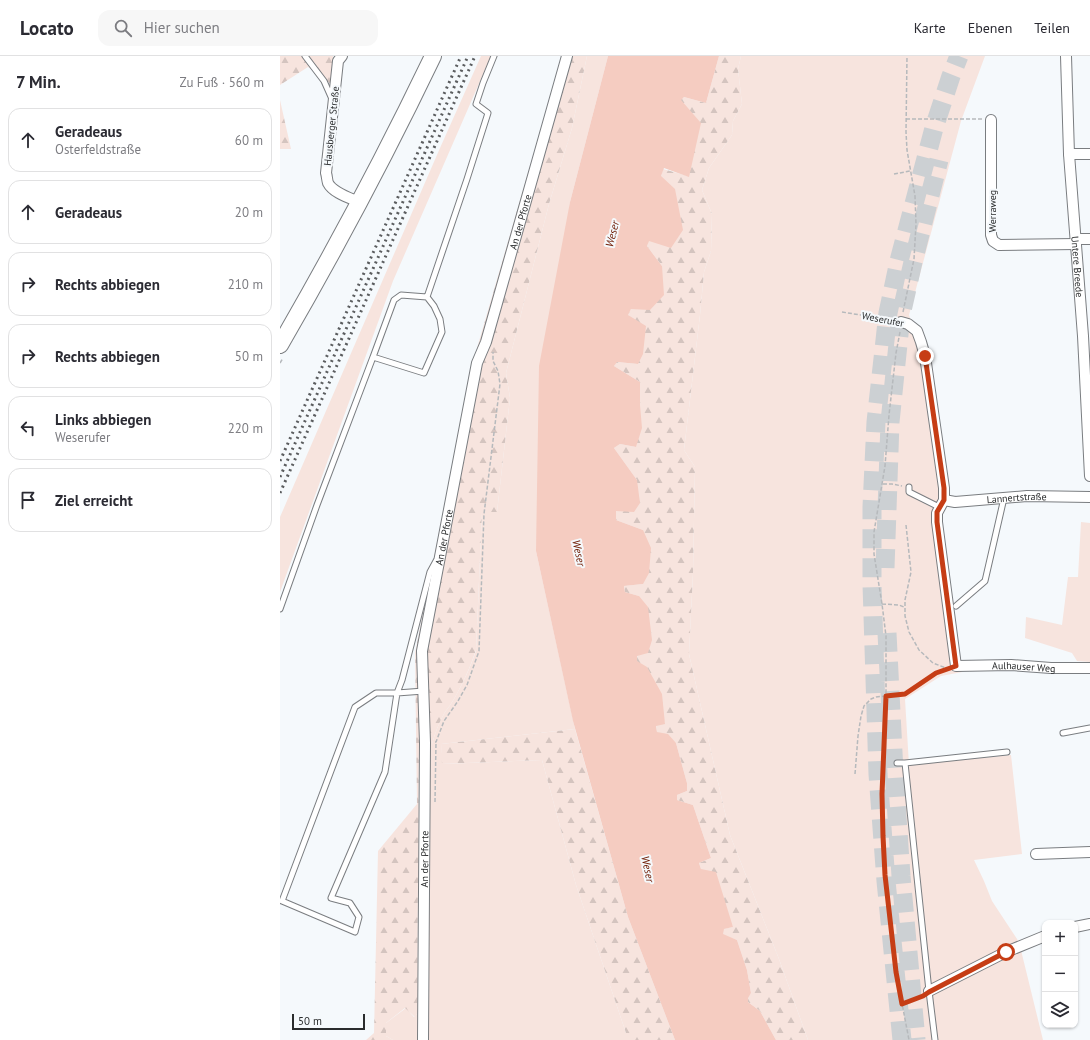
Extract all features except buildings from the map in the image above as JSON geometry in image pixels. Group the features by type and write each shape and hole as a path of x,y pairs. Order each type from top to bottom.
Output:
{"main road":[{"path":"280,345 309,295 397,131 434,56"}],"street":[{"name":"Hausberger Straße","path":"342,56 338,61 326,173 328,183 333,189 359,202"},
{"name":"An der Pforte","path":"416,1040 423,1036 425,743 422,651 477,363 486,342 566,56"},
{"name":"Untere Breede","path":"1066,56 1069,154 1083,336 1090,476"},
{"name":"Werraweg","path":"991,120 991,235 993,242 999,245 1076,241"},
{"path":"1069,154 1090,154"},
{"path":"1076,241 1090,239"},
{"name":"Weserufer","path":"901,322 908,324 917,331 923,349 944,488 942,503 937,512 937,522 956,666"},
{"name":"Lannertstraße","path":"942,503 1027,496 1090,497"},
{"name":"Aulhauser Weg","path":"956,666 1011,665 1051,668 1090,668"},
{"path":"1036,854 1090,852"},
{"path":"1078,926 1090,924"},
{"path":"929,992 1006,952 1042,937"}],"lane":[{"path":"305,56 324,81 334,102"},
{"path":"426,297 467,179 488,112 476,104 494,56"},
{"path":"280,610 317,505 394,300 401,295 426,297 434,306 440,319 442,332 424,373 373,357"},
{"path":"909,487 909,492 942,503"},
{"path":"956,606 985,581 1004,498"},
{"path":"424,691 397,693 376,693 355,707 281,901 355,932 359,917 350,903 331,898 385,772 397,693 402,680 430,572 440,555"},
{"path":"1063,733 1090,728"},
{"path":"897,763 1007,752"},
{"path":"905,763 935,1040"}],"path":[{"path":"907,56 907,150 915,196 915,248 896,353 883,484 874,532 874,554 886,636 886,696 882,778 885,875 895,964 909,1040"},
{"path":"906,119 991,120"},
{"path":"894,174 910,171"},
{"name":"Weserufer","path":"842,312 901,322"},
{"path":"425,743 436,742 444,721 467,685 479,651 484,514 500,384 498,371 493,361 494,344 486,342"},
{"path":"883,484 909,487"},
{"path":"855,774 858,736 864,706 876,697 905,694 936,673 948,669 933,663 919,650 909,632 905,611 905,600 911,572 906,525"},
{"path":"882,604 899,604 904,607 905,611"},
{"path":"902,1004 923,996 929,992"}],"green space":[{"path":"280,56 333,56 331,84 308,67 280,85"},
{"path":"481,56 491,56 393,281 280,592 280,517"},
{"path":"562,56 587,56 572,128 549,204 506,373 510,398 497,512 482,512 476,650 469,669 454,699 441,720 432,744 419,745 417,1014 415,1017 405,1008 386,1023 386,1036 393,1040 366,1040 374,1033 378,851 417,804 415,653 473,362"},
{"path":"587,56 608,56 570,202 536,551 575,729 441,744 443,764 542,760 576,885 626,1033 626,1040 393,1040 386,1036 386,1023 406,1008 414,1017 417,1014 419,745 432,744 441,720 454,699 476,651 482,512 497,512 510,398 506,373 549,204 572,128"},
{"path":"719,56 741,56 738,69 742,104 733,121 732,135 709,168 702,190 712,214 711,251 704,272 684,450 695,467 693,573 689,654 730,835 779,959 808,1040 776,1040 760,1011 748,1002 747,998 751,993 747,970 737,940 723,935 723,929 733,927 699,863 711,858 693,805 677,800 677,795 687,791 687,783 676,743 657,732 656,725 665,723 637,661 639,596 625,592 624,586 643,584 643,530 616,520 616,511 637,480 614,448 620,444 636,447 640,405 640,382 614,366 616,362 638,364 628,314 662,266 647,246 663,169 688,176 680,100 684,97 706,103"},
{"path":"741,56 985,56 961,121 909,315 923,353 945,498 936,517 962,672 941,676 905,699 909,765 1011,755 1022,854 974,860 992,901 1019,942 1043,1040 808,1040 779,959 730,835 689,654 693,573 695,467 684,450 704,272 711,251 712,214 702,190 709,168 732,135 733,121 742,104 738,69"},
{"path":"280,100 291,149 280,149"},
{"path":"1081,522 1090,523 1090,662 1077,661 1072,653 1025,638 1026,617 1062,625 1068,577 1078,577"},
{"path":"575,729 628,917 675,1040 626,1040 626,1033 576,885 542,760 442,764 441,744"}],"water":[{"name":"Weser","path":"608,56 719,56 706,103 684,97 681,100 701,123 689,177 664,168 661,176 675,189 683,230 671,248 649,241 647,246 662,266 664,295 650,310 631,309 628,315 646,326 643,354 638,364 617,362 614,366 640,382 642,428 636,447 620,444 614,448 637,480 640,503 634,512 616,511 616,520 643,530 651,548 649,573 643,584 624,586 625,592 639,596 648,607 652,640 648,653 637,656 637,661 647,667 662,694 665,724 656,726 657,732 668,734 676,743 687,783 687,791 677,795 677,800 693,805 711,858 699,863 701,869 716,872 733,927 724,929 723,934 737,940 747,970 751,993 748,998 748,1002 760,1011 776,1040 675,1040 628,917 573,721 536,551 539,366 570,202"}],"tunnel":[{"path":"902,1040 886,881 878,774 872,584 872,507 876,422 888,313 899,261 934,128 959,56"},
{"path":"885,568 890,422 901,315 939,160"},
{"path":"887,633 901,876 916,1040"}],"railway":[{"path":"280,461 461,56"},
{"path":"280,477 468,56"},
{"path":"280,493 475,56"}],"route":[{"path":"925,356 944,488 944,500 937,512 937,522 956,666 936,673 905,694 886,696 882,794 885,875 896,972 902,1004 923,996 1006,952"}]}
